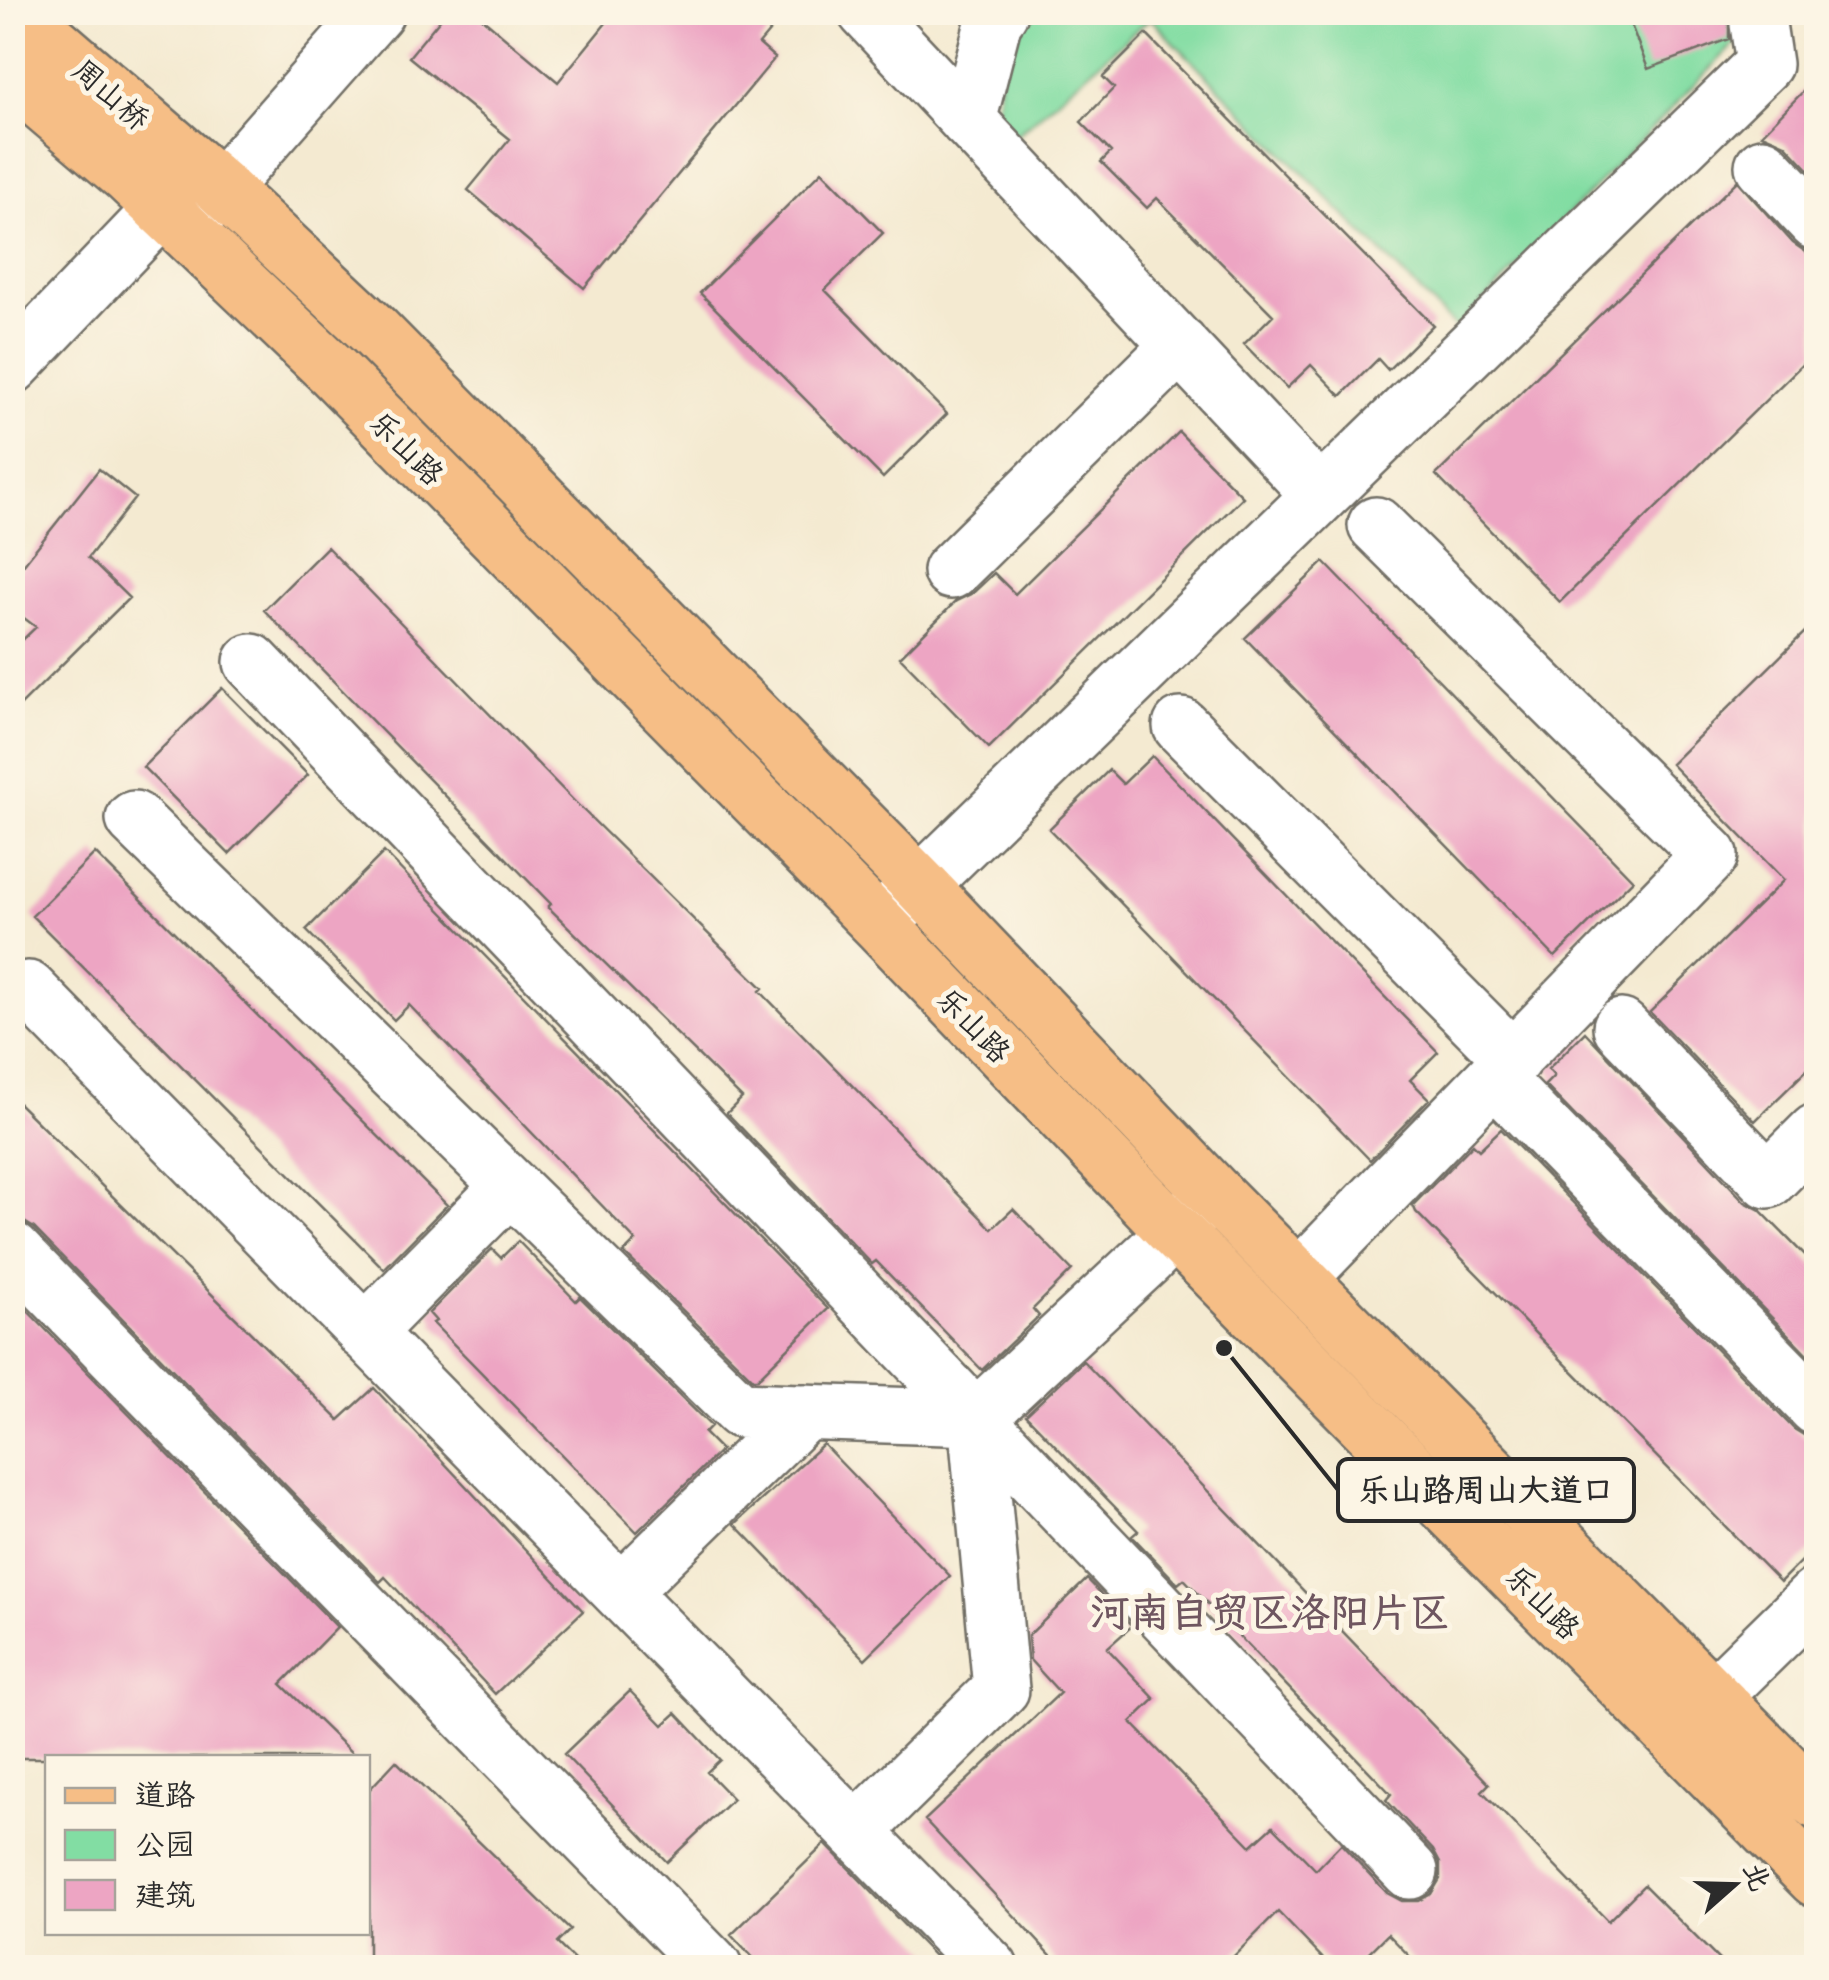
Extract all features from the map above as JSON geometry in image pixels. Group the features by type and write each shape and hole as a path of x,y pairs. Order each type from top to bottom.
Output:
{"main road":[{"name":"周山桥","path":"18,12 159,187"},
{"name":"周山桥","path":"12,77 159,187"},
{"name":"乐山路","path":"159,187 220,187 374,331 920,885 1212,1191 1816,1802"},
{"name":"乐山路","path":"159,187 332,370 879,924 1173,1230 1816,1879"}],"lane":[{"path":"12,366 159,187 220,187 376,12"},
{"path":"866,12 1320,494"},
{"path":"968,121 994,20 1000,12"},
{"path":"879,924 1764,64 1758,24 1761,12"},
{"path":"1764,166 1816,222"},
{"path":"951,571 1180,345"},
{"path":"1299,1278 1710,855 1376,525"},
{"path":"252,662 1410,1871"},
{"path":"1182,726 1816,1407"},
{"path":"134,820 740,1410 976,1418 1212,1191"},
{"path":"28,989 990,1968"},
{"path":"1621,1028 1768,1180 1816,1132"},
{"path":"366,1332 510,1186"},
{"path":"12,1250 714,1968"},
{"path":"621,1592 805,1412"},
{"path":"856,1832 1000,1689 976,1418"},
{"path":"1674,1734 1816,1596"}],"green space":[{"path":"1032,13 1746,13 1742,36 1457,329 1150,18 1014,137 995,119 1003,55"}],"building":[{"path":"446,12 475,12 558,82 615,12 786,12 759,44 775,58 584,288 468,190 510,139 409,57"},
{"path":"1626,12 1729,12 1729,39 1648,69"},
{"path":"1146,34 1433,325 1388,370 1378,359 1341,396 1311,365 1287,388 1244,344 1273,315 1157,198 1147,208 1101,162 1111,152 1081,122 1114,88 1103,77"},
{"path":"1816,78 1816,177 1785,144 1762,134"},
{"path":"822,171 883,233 825,290 947,414 883,478 700,293"},
{"path":"1737,181 1793,243 1806,252 1816,252 1816,351 1560,602 1436,475"},
{"path":"1179,432 1243,497 989,748 900,657 956,601 973,593 994,573 1015,594"},
{"path":"99,469 135,498 88,558 129,598 12,714 12,650 36,627 12,609 12,579"},
{"path":"327,547 763,988 760,991 992,1229 1013,1209 1072,1270 1033,1309 1039,1316 982,1370 876,1261 872,1264 727,1113 742,1098 548,907 551,904 264,610"},
{"path":"1324,562 1633,880 1555,957 1245,638"},
{"path":"1816,621 1816,1061 1755,1121 1650,1012 1784,880 1671,764"},
{"path":"222,688 308,775 229,854 143,767"},
{"path":"1152,756 1438,1052 1410,1080 1429,1099 1370,1160 1049,829 1109,770 1123,784"},
{"path":"384,852 828,1309 757,1379 624,1253 636,1241 409,1005 394,1020 306,930"},
{"path":"95,853 447,1205 384,1269 32,916"},
{"path":"1585,1032 1745,1202 1760,1210 1816,1267 1816,1363 1545,1085 1554,1076 1548,1069"},
{"path":"12,1097 339,1420 374,1388 583,1611 495,1694 385,1577 380,1582 34,1228 21,1220 12,1220"},
{"path":"1501,1129 1794,1429 1807,1437 1816,1437 1816,1546 1780,1582 1416,1212 1413,1205 1473,1144 1479,1150"},
{"path":"518,1241 576,1301 580,1297 711,1426 704,1433 721,1450 637,1532 433,1323 436,1321 429,1313 492,1249 501,1258"},
{"path":"12,1295 337,1627 281,1684 354,1755 12,1758"},
{"path":"1083,1361 1489,1784 1482,1791 1608,1921 1644,1885 1727,1968 1421,1968 1388,1934 1354,1968 1332,1968 1278,1912 1222,1968 1063,1968 925,1820 1060,1693 1030,1660 1028,1636 1087,1579 1132,1626 1107,1648 1155,1699 1131,1722 1251,1846 1273,1826 1316,1870 1341,1844 1387,1893 1402,1901 1418,1901 1431,1894 1440,1879 1440,1863 1433,1850 1386,1800 1391,1794 1184,1579 1178,1584 1132,1536 1138,1531 1026,1415"},
{"path":"823,1444 950,1576 865,1659 735,1524"},
{"path":"630,1691 663,1725 676,1713 720,1760 707,1772 733,1799 667,1862 564,1754"},
{"path":"396,1761 570,1930 557,1943 582,1968 368,1968 370,1789"},
{"path":"825,1844 945,1968 762,1968 731,1935"}],"place":[{"name":"乐山路周山大道口","path":"1224,1348"}],"district":[{"name":"河南自贸区洛阳片区","path":"1270,1610"}]}
